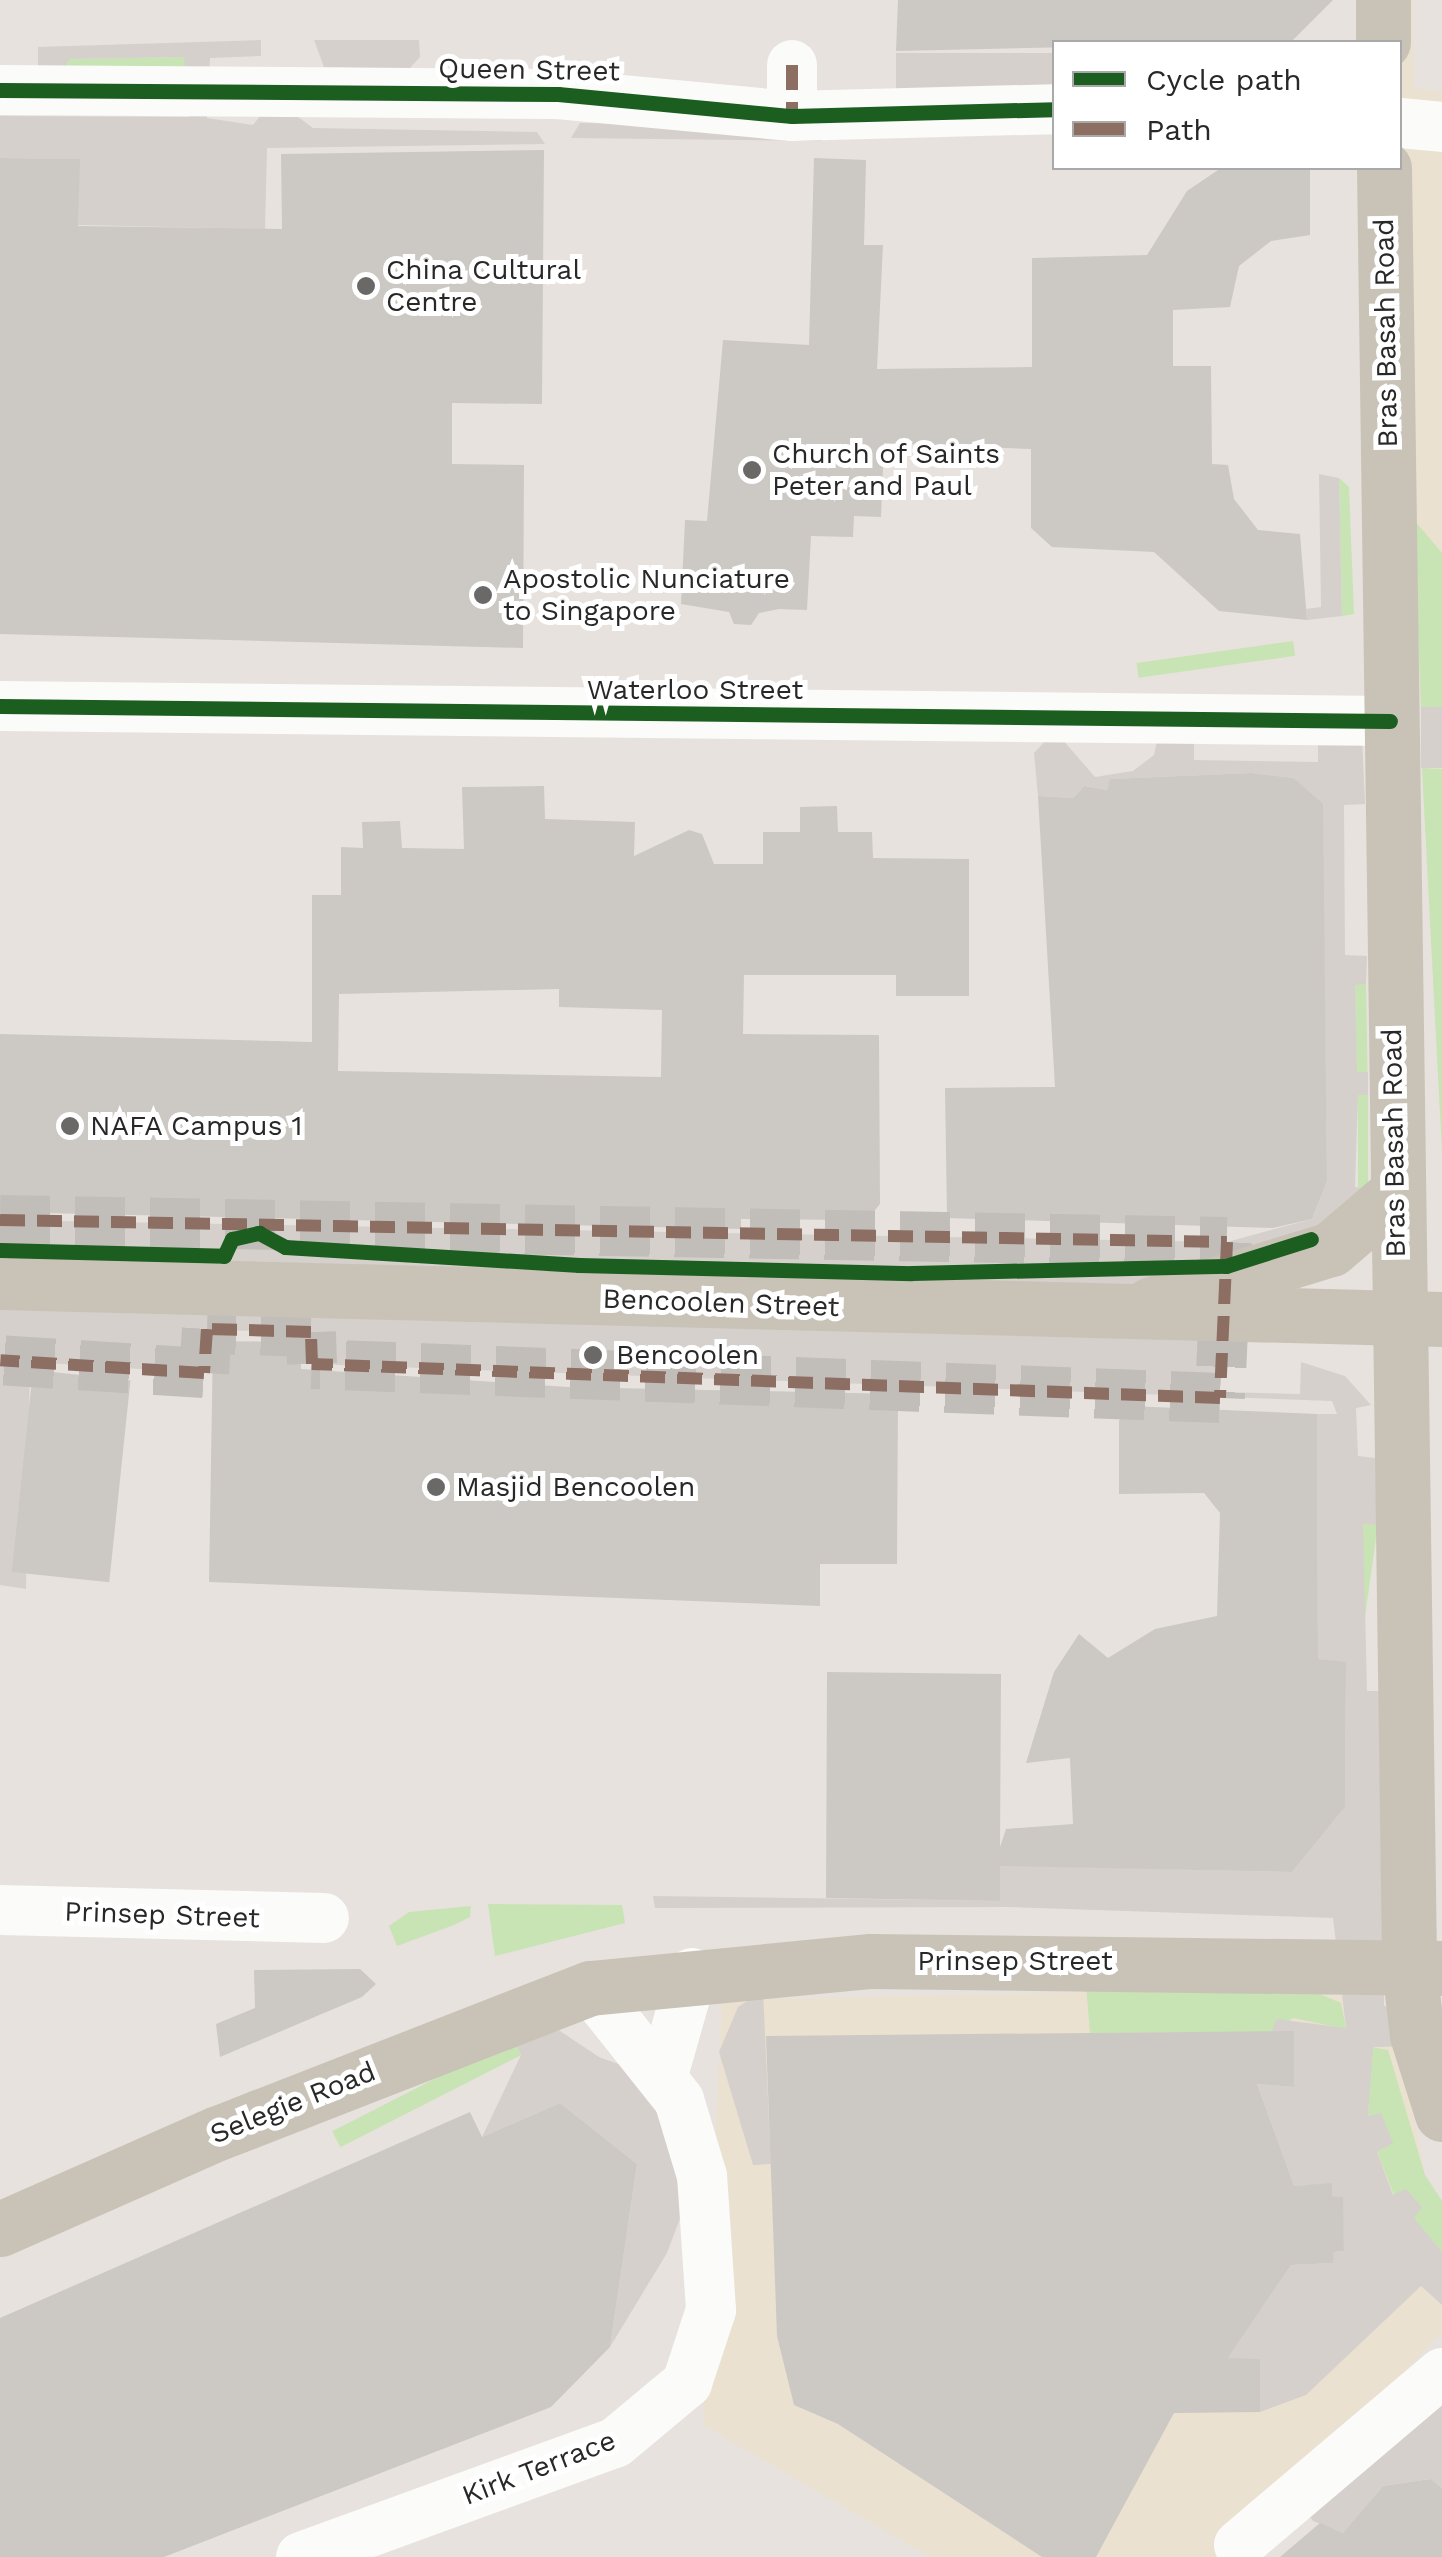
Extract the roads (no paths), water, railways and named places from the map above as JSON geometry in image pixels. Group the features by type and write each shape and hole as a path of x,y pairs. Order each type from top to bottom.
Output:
{"main road":[{"path":"1383,40 1384,0"},
{"name":"Bras Basah Road","path":"1384,170 1394,1195 1419,1320 1425,1968 1417,2035 1442,2114"},
{"path":"1126,1314 1331,1250 1394,1195"},
{"name":"Bencoolen Street","path":"0,1282 1419,1320"},
{"name":"Prinsep Street","path":"590,1988 692,1973 1021,1959 1425,1968"},
{"name":"Selegie Road","path":"0,2229 218,2133 590,1988"}],"street":[{"path":"792,65 792,116"},
{"name":"Queen Street","path":"0,90 558,94 792,116 1052,109"},
{"path":"1402,123 1442,127"},
{"name":"Waterloo Street","path":"0,706 1390,721"},
{"name":"Prinsep Street","path":"0,1910 324,1918"},
{"path":"663,2075 692,1973"},
{"name":"Kirk Terrace","path":"302,2557 614,2443 687,2383 711,2310 711,2234 679,2100 663,2075 590,1988"},
{"path":"1240,2545 1442,2373"}],"tunnel":[{"path":"0,1220 1227,1242 1220,1398 312,1364 311,1332 207,1329 204,1373 0,1360"}],"place":[{"name":"China Cultural Centre","path":"366,286"},
{"name":"Church of Saints Peter and Paul","path":"752,470"},
{"name":"Apostolic Nunciature to Singapore","path":"483,595"},
{"name":"NAFA Campus 1","path":"70,1126"},
{"name":"Bencoolen","path":"593,1355"},
{"name":"Masjid Bencoolen","path":"436,1487"}]}
